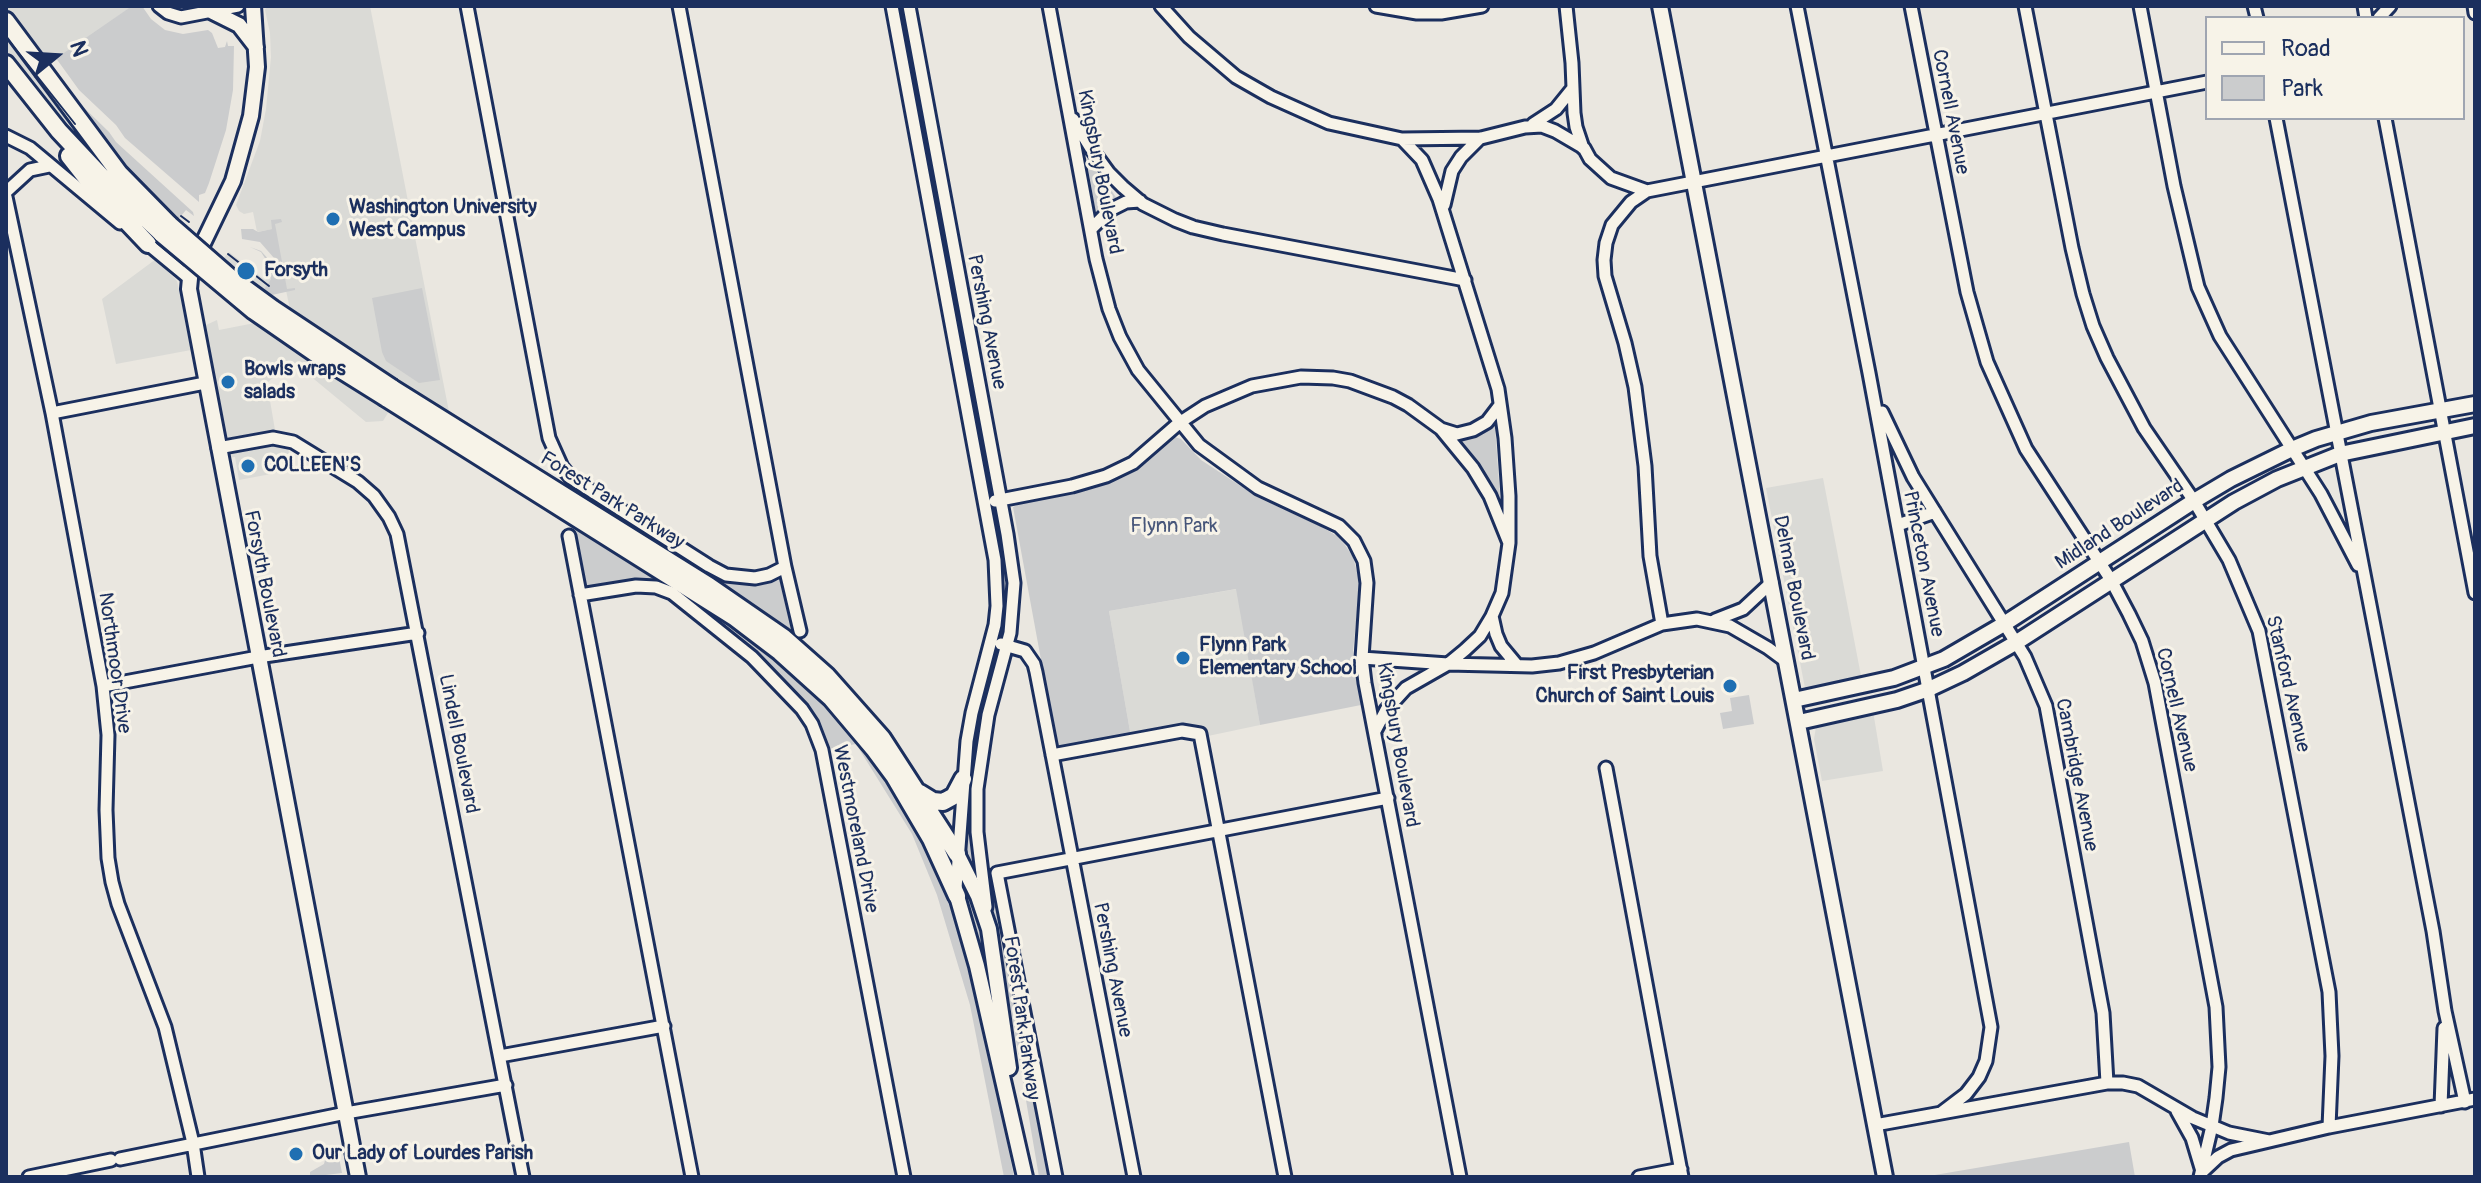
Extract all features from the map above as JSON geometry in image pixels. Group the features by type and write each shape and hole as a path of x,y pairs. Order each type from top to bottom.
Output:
{"highway":[{"name":"Forest Park Parkway","path":"6,21 119,173 160,235"},
{"name":"Forest Park Parkway","path":"6,64 82,155 160,235 232,279 389,393 734,617 789,660 831,698 894,776 931,839 957,896"},
{"name":"Forest Park Parkway","path":"389,393 709,586 765,624 807,658 845,694 882,738 957,854"},
{"path":"920,793 933,801 943,802 954,796 963,779"}],"main road":[{"name":"Forsyth Boulevard","path":"253,6 255,90 246,139 233,181 189,278 190,303 358,1177"},
{"name":"Delmar Boulevard","path":"1660,6 1885,1177"},
{"path":"213,12 239,25 256,47"},
{"name":"Midland Boulevard","path":"1794,700 1866,685 1924,667 1970,645 2194,501 2292,449 2371,423 2475,404"},
{"name":"Midland Boulevard","path":"1799,722 1897,700 1976,667 2254,490 2303,467 2340,454 2475,426"},
{"name":"Forest Park Parkway","path":"957,854 978,896 989,929 1016,1132"},
{"name":"Forest Park Parkway","path":"957,896 977,966 1025,1177"}],"street":[{"path":"159,6 174,16 238,6"},
{"path":"467,6 549,438 562,467 571,478 726,575 755,578 785,567"},
{"path":"679,6 785,567 800,631"},
{"name":"Pershing Avenue","path":"892,6 997,582 992,641 972,713 963,779 957,896"},
{"name":"Pershing Avenue","path":"909,6 1014,583 1007,645 986,727 977,789 977,832 989,929"},
{"name":"Kingsbury Boulevard","path":"1049,6 1109,309 1138,370 1199,445 1249,483 1339,526 1354,541 1364,561 1367,583 1362,658 1460,1177"},
{"path":"1161,6 1189,37 1236,77 1271,97 1329,123 1402,139 1481,138 1542,126 1584,148"},
{"path":"1376,6 1417,13 1441,13 1482,6"},
{"path":"1566,6 1576,127 1584,148 1590,159 1611,178 1647,191"},
{"name":"Princeton Avenue","path":"1797,6 1991,1027 1986,1061 1979,1077 1966,1094 1941,1113"},
{"name":"Cornell Avenue","path":"1911,6 1967,292 1987,362 2026,449 2111,580 2150,664 2186,838 2216,1007 2219,1067 2212,1126 2200,1175"},
{"name":"Stanford Avenue","path":"2025,6 2072,248 2093,326 2131,406 2194,501 2243,588 2265,652 2329,992 2332,1056 2329,1127"},
{"path":"2140,6 2186,243 2198,287 2236,364 2303,467 2341,531 2365,580"},
{"path":"2474,6 2475,13"},
{"path":"1662,624 1650,556 1645,466 1635,387 1605,276 1606,243 1612,225 1631,202 1647,191 1693,180 2205,82"},
{"path":"1530,126 1556,109 1573,87"},
{"path":"1069,111 1109,173 1140,201 1193,227 1465,280"},
{"path":"2200,1175 2218,1157 2231,1150 2329,1127 2470,1100 2445,1011 2433,931 2276,120"},
{"path":"2385,120 2475,593"},
{"path":"6,136 30,148 49,166 160,235 189,278"},
{"path":"1444,211 1452,171 1461,157 1481,138"},
{"path":"1375,731 1386,710 1406,688 1448,664 1480,636 1502,593 1509,543 1509,496 1500,405 1486,346 1444,211 1422,160 1402,139"},
{"path":"6,195 30,170 49,166"},
{"name":"Northmoor Drive","path":"6,195 52,413 103,686 108,735 108,858 112,882 165,1027 193,1143 198,1177"},
{"path":"1091,229 1110,210 1126,202 1140,201"},
{"name":"Cambridge Avenue","path":"1869,373 1894,441 2017,642 2039,687 2049,720 2103,1013 2107,1083"},
{"path":"985,504 1106,476 1133,463 1179,423 1225,396 1252,386 1301,377 1350,381 1374,389 1408,405 1441,429 1473,468 1490,496 1509,543"},
{"path":"52,413 205,383"},
{"path":"1441,429 1457,434 1473,430 1487,422 1500,405"},
{"name":"Lindell Boulevard","path":"218,448 267,439 280,438 293,442 358,482 374,496 397,534 523,1177"},
{"path":"1898,525 1935,512"},
{"path":"569,536 692,1177"},
{"path":"1711,621 1743,609 1772,582"},
{"name":"Westmoreland Drive","path":"580,595 636,586 656,587 672,593 752,657 802,709 812,724 822,750 904,1177"},
{"path":"1492,616 1501,646 1516,664"},
{"path":"1362,658 1532,666 1577,658 1662,624 1682,620 1711,621 1730,626 1787,662"},
{"path":"103,686 258,657 418,633"},
{"name":"Pershing Avenue","path":"992,641 1025,651 1034,664 1134,1177"},
{"path":"1052,755 1182,731 1200,734 1285,1177"},
{"path":"1606,768 1682,1173 1639,1177"},
{"path":"1056,1177 996,874 1388,798"},
{"path":"2441,1106 2445,1011"},
{"path":"500,1056 664,1026"},
{"path":"1875,1125 2107,1083 2123,1083 2138,1086 2229,1133 2269,1141"},
{"path":"29,1177 346,1113 506,1085"},
{"path":"2175,1107 2192,1138 2200,1161 2200,1175"}],"shaded area":[{"path":"6,6 133,6 49,65"},
{"name":"Washington University West Campus","path":"267,6 370,6 450,417 391,408 383,421 366,422 292,361 267,383 275,430 226,441 206,325 217,320 219,330 270,320 299,352 273,229 257,232 253,212 244,214 236,205 260,141 266,109 271,57"},
{"path":"6,31 75,124 69,129 6,52"},
{"path":"229,252 265,280 268,277 271,279 262,292 223,259"},
{"path":"156,259 177,281 191,350 116,364 102,299"},
{"path":"268,446 288,448 292,470 239,480 235,457 227,458 228,452"},
{"path":"1823,478 1862,681 1808,692 1766,488"},
{"name":"Flynn Park Elementary School","path":"1237,589 1260,725 1208,736 1190,727 1131,737 1109,611"},
{"path":"1873,711 1883,771 1822,781 1814,739 1816,727"}],"green space":[{"path":"6,6 69,93 194,216 186,210 176,222 126,171 15,21"},
{"path":"132,6 142,6 151,19 165,30 183,34 208,30 218,48 225,47 227,41 228,46 234,46 233,90 226,130 209,183 205,193 199,195 199,202 125,138 116,125 79,90 53,54 61,55"},
{"path":"923,111 994,490 988,488 916,112"},
{"path":"1085,150 1117,199 1103,206 1096,215"},
{"path":"281,219 282,222 275,224 287,289 295,290 267,296 262,292 271,279 265,272 270,271 268,263 261,252 250,247 261,251 271,262 275,261 274,258 260,242 242,239 241,229 258,232 272,229 271,220"},
{"path":"422,288 440,380 419,383 386,361 372,298"},
{"path":"1495,427 1501,510 1457,443"},
{"name":"Flynn Park","path":"1175,437 1181,439 1201,460 1259,498 1320,526 1345,545 1353,557 1360,583 1353,651 1361,705 1260,725 1236,589 1109,611 1131,737 1060,750 1013,507 1026,501 1091,489 1120,478"},
{"path":"455,448 749,635 828,702 899,792 948,892 958,923 984,1025 1014,1177 1004,1177 970,1005 937,895 912,834 856,744 827,749 809,709 791,687 720,623 674,589 639,581 589,588 584,582 574,529 456,454"},
{"path":"565,482 714,576 742,585 780,580 792,631 839,674 835,676 755,607 564,485"},
{"path":"997,512 1009,573 1004,634 1000,630 1003,587 993,515"},
{"path":"997,653 1000,653 978,744 974,870 963,850 968,775 975,723"},
{"path":"1749,695 1754,724 1723,729 1720,713 1732,711 1730,698"},
{"path":"987,870 990,870 1051,1177 1039,1177"},
{"path":"961,874 982,921 1001,1038 963,897"},
{"path":"2129,1142 2135,1177 1923,1177"},
{"path":"337,1147 342,1173 310,1177 310,1172 324,1164 328,1149"}],"tram line":[{"path":"6,37 75,124"},
{"path":"181,216 189,222"},
{"path":"228,254 269,286"}],"place":[{"name":"Washington University West Campus","path":"333,219"},
{"name":"Forsyth","path":"246,271"},
{"name":"Bowls wraps salads","path":"228,382"},
{"name":"COLLEEN'S","path":"248,466"},
{"name":"Flynn Park Elementary School","path":"1183,658"},
{"name":"First Presbyterian Church of Saint Louis","path":"1730,686"},
{"name":"Our Lady of Lourdes Parish","path":"296,1154"}]}
